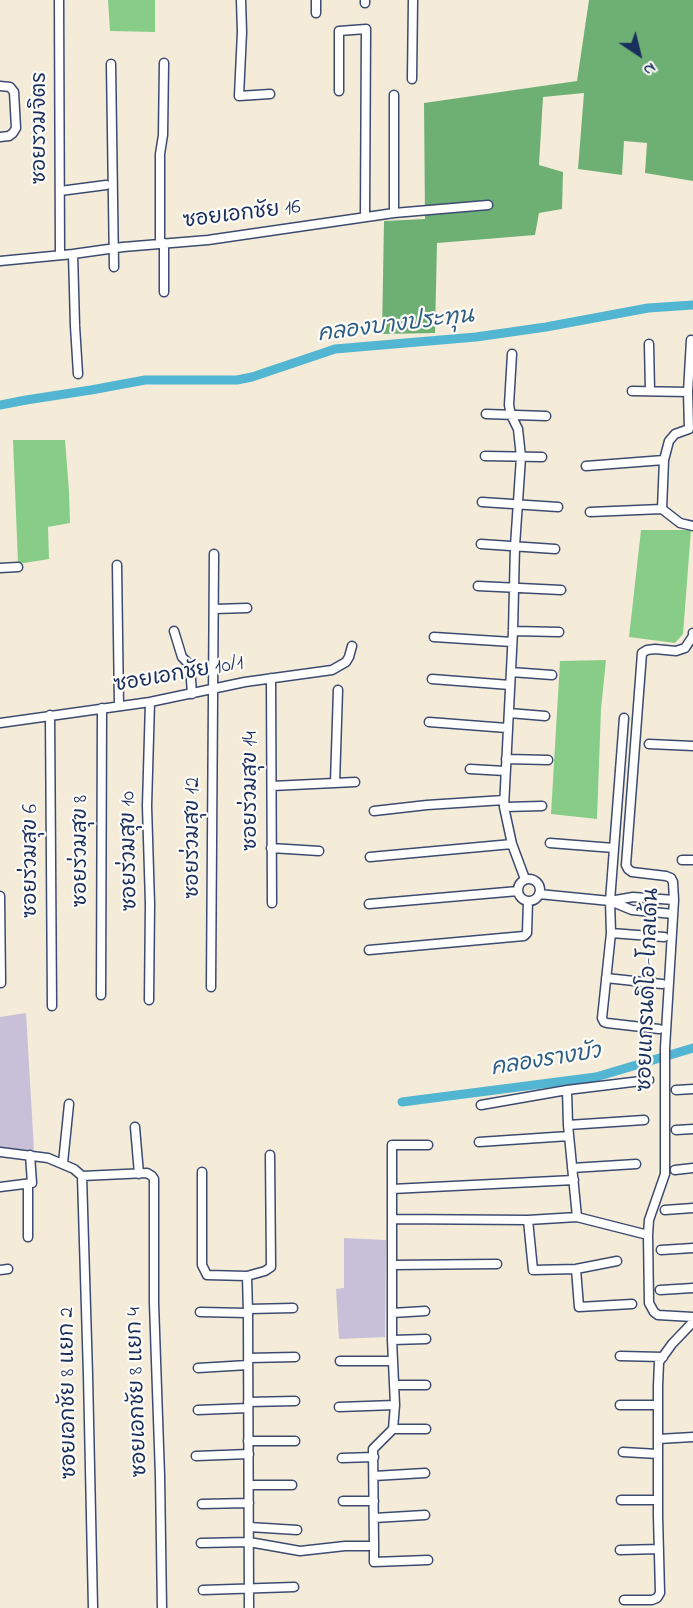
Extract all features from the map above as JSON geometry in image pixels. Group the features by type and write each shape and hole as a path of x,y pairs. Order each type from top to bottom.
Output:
{"street":[{"name":"ซอยรวมจิตร","path":"59,0 60,255"},
{"path":"241,0 240,96 270,94"},
{"path":"316,0 316,13"},
{"path":"412,79 413,0"},
{"path":"339,91 339,31 366,29 365,217"},
{"path":"164,63 163,135 160,154 164,292"},
{"path":"111,64 114,267"},
{"path":"0,86 10,87 14,92 15,110 14,133 0,137"},
{"path":"394,95 394,213"},
{"path":"60,191 106,185"},
{"name":"ซอยเอกชัย 16","path":"0,261 208,240 394,213 488,206"},
{"path":"74,254 78,374"},
{"path":"662,509 664,460 669,441 675,434 689,429 688,392 691,340"},
{"path":"649,344 650,391"},
{"path":"512,354 509,405 518,429 521,457 504,804 512,844 525,879"},
{"path":"632,391 688,392"},
{"path":"486,414 546,416"},
{"path":"485,456 542,457"},
{"path":"586,466 664,460"},
{"path":"482,502 558,507"},
{"path":"590,512 662,509 680,523 693,526"},
{"path":"481,544 555,549"},
{"name":"ซอยร่วมสุข 12","path":"212,987 214,554"},
{"path":"117,565 120,706"},
{"path":"0,568 18,567"},
{"path":"478,586 561,590"},
{"path":"214,609 247,608"},
{"path":"174,631 182,657 190,665 192,694"},
{"path":"513,631 559,632"},
{"name":"ซอยแกรนดิโอ-โกลเด้น","path":"693,633 685,648 676,651 655,649 642,653 626,865 632,872 669,877 674,882 665,1048 665,1174 649,1220 650,1303 658,1316 693,1317"},
{"path":"434,637 512,642"},
{"name":"ซอยเอกชัย 10/1","path":"0,723 150,702 245,682 336,669 346,662 352,646"},
{"path":"511,672 552,675"},
{"name":"ซอยร่วมสุข 14","path":"271,678 272,903"},
{"path":"432,679 510,685"},
{"path":"335,783 338,690"},
{"name":"ซอยร่วมสุข 10","path":"149,1000 150,904 147,806 150,702"},
{"name":"ซอยร่วมสุข 8","path":"101,995 102,708"},
{"path":"509,713 546,716"},
{"name":"ซอยร่วมสุข 6","path":"50,715 52,1006"},
{"path":"624,718 610,901 611,933 602,1018 607,1023 658,1029"},
{"path":"429,722 507,728"},
{"path":"649,744 693,746"},
{"path":"506,759 548,760"},
{"path":"470,769 505,771"},
{"path":"272,786 355,782"},
{"path":"374,811 427,805 542,806"},
{"path":"550,843 614,848"},
{"path":"370,857 512,844"},
{"path":"271,848 319,851"},
{"path":"682,860 693,860"},
{"path":"525,879 537,882 540,889 536,899 528,901 522,899 518,891 518,885 525,879"},
{"path":"369,904 518,891"},
{"path":"539,894 610,901 633,897 674,900"},
{"path":"0,896 1,983"},
{"path":"369,950 524,936 527,933 528,901"},
{"path":"610,901 632,910 673,914"},
{"path":"611,933 664,938"},
{"path":"606,978 662,984"},
{"path":"481,1105 567,1090 649,1080"},
{"path":"676,1090 693,1089"},
{"path":"567,1090 577,1217"},
{"path":"63,1163 69,1104"},
{"path":"568,1125 644,1120"},
{"path":"0,1152 48,1158 63,1163 82,1176 139,1174 135,1127"},
{"path":"676,1130 693,1129"},
{"path":"479,1142 569,1136"},
{"path":"428,1145 392,1145 392,1340 395,1405 393,1429 373,1449 374,1562 428,1560"},
{"path":"0,1187 33,1182 30,1155"},
{"path":"202,1172 202,1265 207,1275 247,1276 271,1267 270,1155"},
{"path":"572,1168 636,1164"},
{"path":"675,1170 693,1168"},
{"name":"ซอยเอกชัย 8 แยก 4","path":"139,1174 147,1173 154,1179 154,1303 162,1608"},
{"name":"ซอยเอกชัย 8 แยก 2","path":"82,1176 93,1608"},
{"path":"392,1189 574,1180"},
{"path":"28,1184 28,1237"},
{"path":"665,1210 693,1208"},
{"path":"392,1219 528,1220 577,1217 648,1235"},
{"path":"528,1220 533,1269 576,1269 617,1261"},
{"path":"661,1250 693,1248"},
{"path":"392,1265 497,1263"},
{"path":"576,1269 579,1307 632,1304"},
{"path":"247,1276 249,1608"},
{"path":"660,1290 693,1288"},
{"path":"200,1312 293,1308"},
{"path":"392,1312 425,1311"},
{"path":"624,1600 652,1600 659,1596 659,1362 693,1322"},
{"path":"392,1340 426,1339"},
{"path":"620,1356 663,1357"},
{"path":"198,1368 295,1357"},
{"path":"339,1361 393,1361"},
{"path":"394,1385 426,1385"},
{"path":"198,1410 296,1401"},
{"path":"339,1407 395,1405"},
{"path":"620,1405 658,1405"},
{"path":"393,1429 426,1429"},
{"path":"658,1439 693,1437"},
{"path":"248,1442 295,1441"},
{"path":"623,1452 658,1454"},
{"path":"196,1456 249,1454"},
{"path":"342,1458 374,1457"},
{"path":"374,1476 425,1473"},
{"path":"249,1485 292,1485"},
{"path":"621,1500 658,1500"},
{"path":"343,1501 374,1501"},
{"path":"202,1504 249,1503"},
{"path":"374,1518 425,1515"},
{"path":"249,1527 297,1530"},
{"path":"201,1543 249,1542 300,1551 345,1546 374,1546"},
{"path":"620,1550 659,1549"},
{"path":"203,1590 294,1587"}],"shaded area":[{"path":"26,1013 34,1150 0,1149 0,1017"},
{"path":"344,1238 386,1240 385,1337 339,1339 336,1289 344,1288"}],"green space":[{"path":"108,0 155,0 155,32 110,31"},
{"path":"589,0 693,0 693,181 645,173 647,143 624,141 622,175 578,169 584,93 543,97 539,165 563,172 562,209 539,213 535,235 437,243 435,333 382,334 384,221 425,219 424,103 577,81"},
{"path":"13,440 65,440 70,523 48,527 49,559 18,564"},
{"path":"641,530 691,530 683,634 675,643 629,637"},
{"path":"606,660 601,709 597,819 551,814 560,661"}],"waterway":[{"name":"คลองบางประทุน","path":"0,405 145,380 237,380 335,349 476,337 648,308 693,305"},
{"name":"คลองรางบัว","path":"402,1102 596,1077 693,1048"}]}
